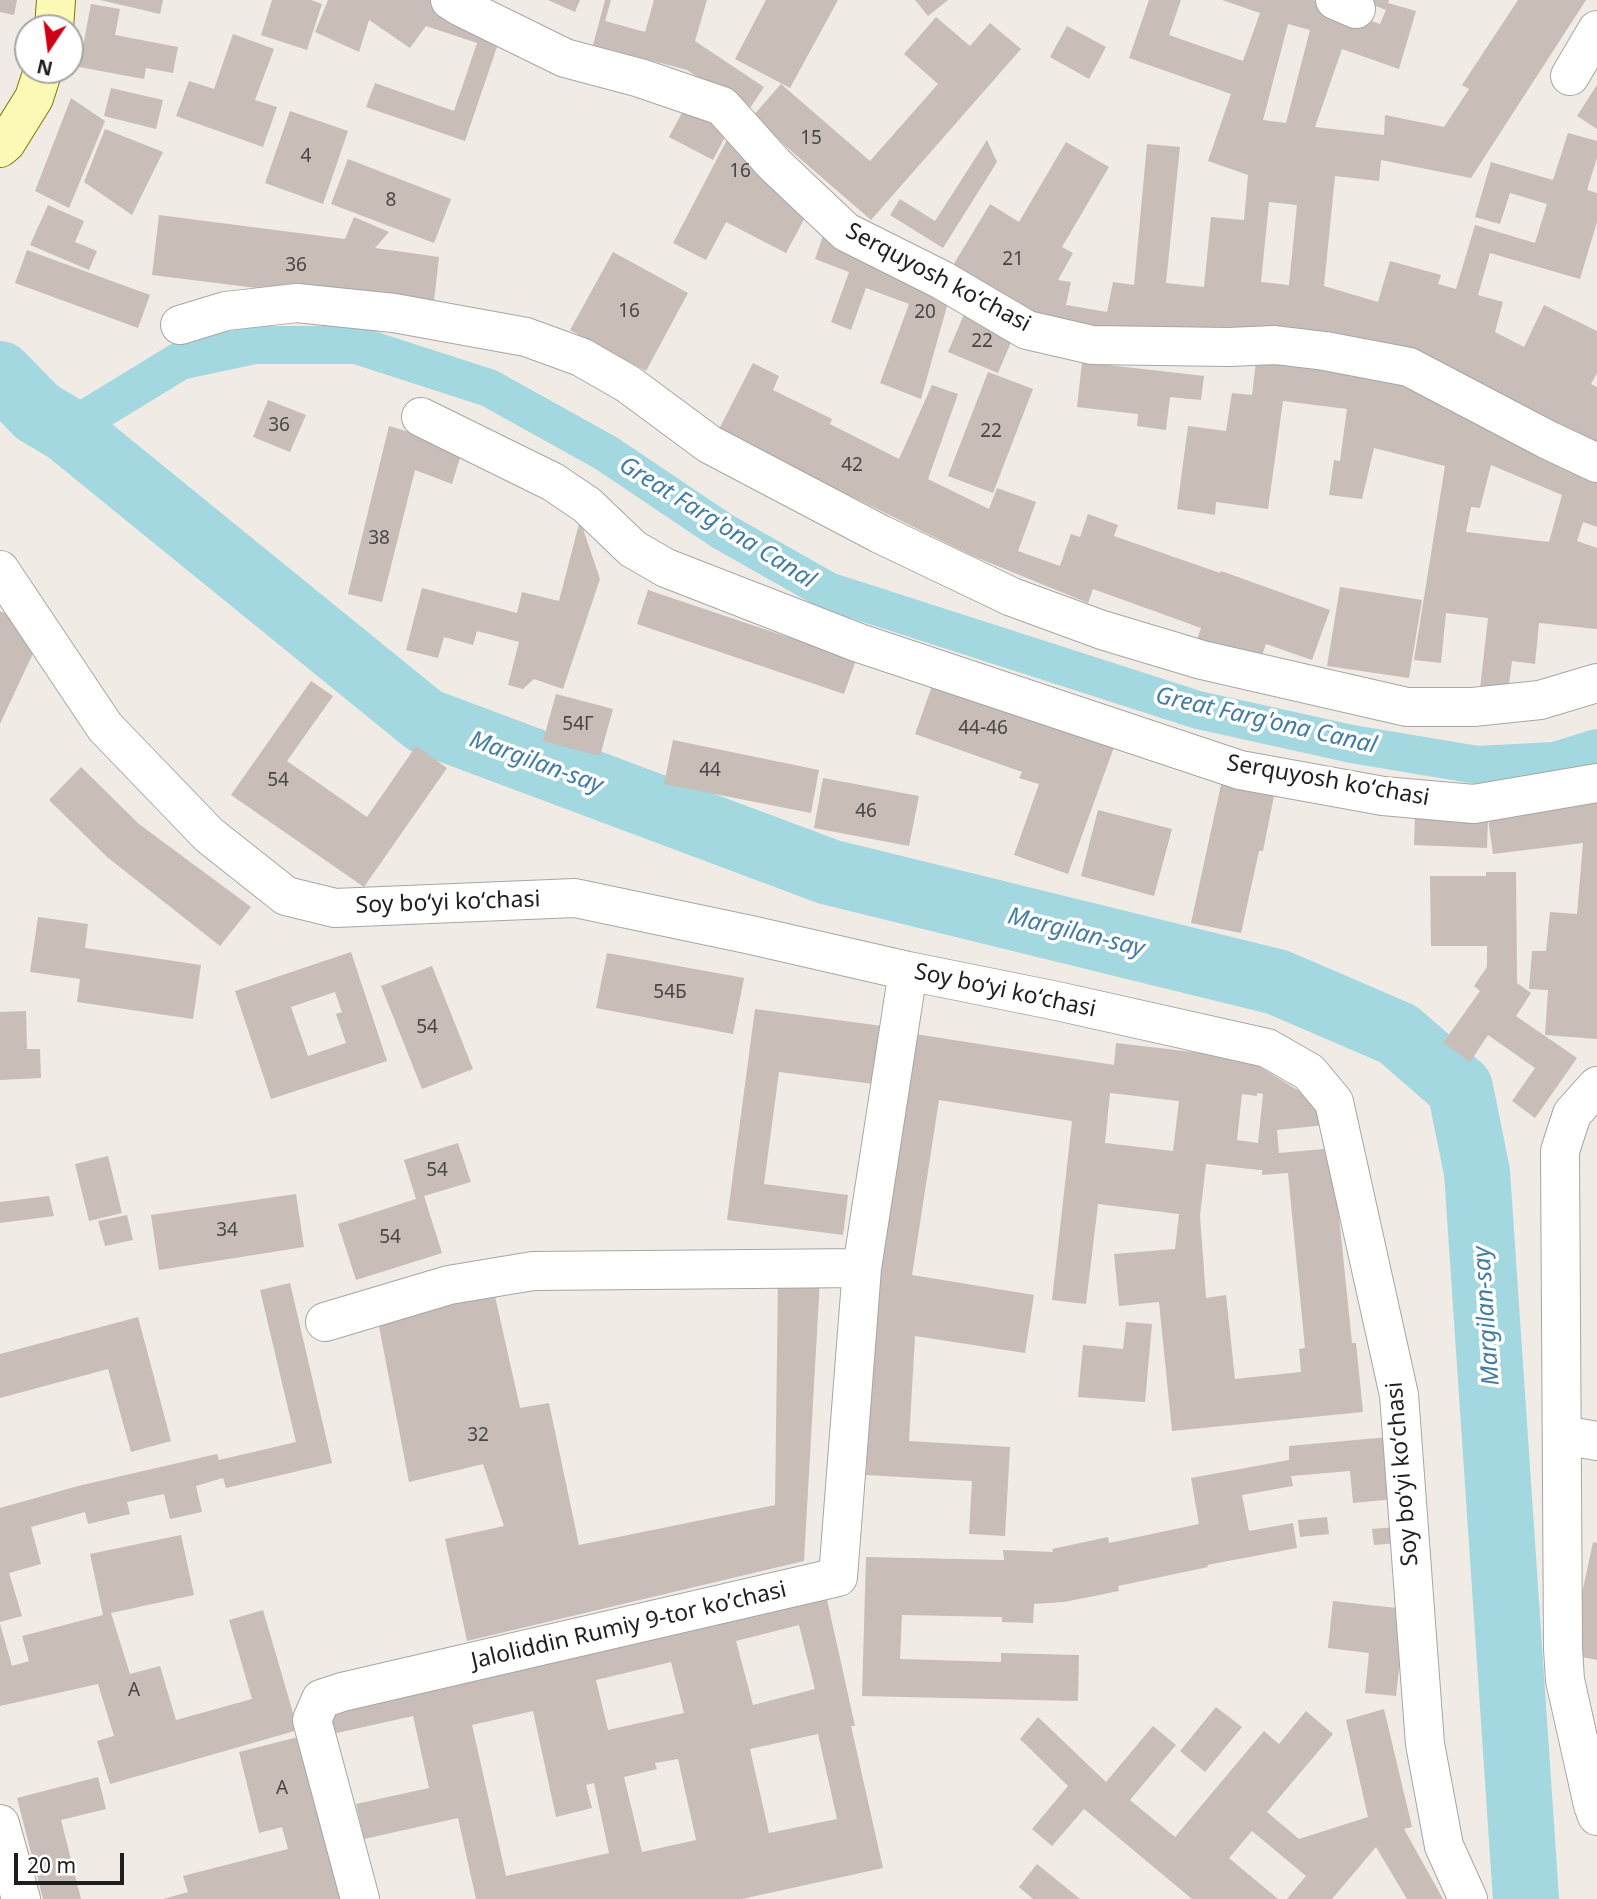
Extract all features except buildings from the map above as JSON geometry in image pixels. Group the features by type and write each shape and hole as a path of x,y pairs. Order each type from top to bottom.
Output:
{"street":[{"name":"Serquyosh koʻchasi","path":"450,0 565,58 640,78 722,106 774,164 846,232 942,280 1027,330 1092,345 1275,345 1325,351 1409,367 1597,463"},
{"path":"1570,76 1597,30"},
{"path":"0,148 6,143 34,98 38,84"},
{"path":"180,325 226,311 297,303 394,313 526,337 582,357 628,384 709,444 892,540 1012,597 1102,630 1202,660 1407,707 1473,708 1540,700 1597,683"},
{"name":"Serquyosh koʻchasi","path":"421,416 553,482 587,505 633,549 666,568 859,643 1240,770 1383,796 1474,804 1597,783"},
{"name":"Soy boʻyi koʻchasi","path":"0,570 105,727 209,835 286,896 335,908 575,898 1267,1048 1309,1072 1334,1102 1399,1395 1425,1744 1444,1846 1468,1899"},
{"name":"Jaloliddin Rumiy 9-tor koʼchasi","path":"360,1899 312,1720 321,1699 838,1577 862,1268 908,971"},
{"path":"1597,1086 1572,1114 1560,1151 1580,1438 1563,1648 1581,1683 1593,1805 1597,1816"},
{"path":"325,1322 449,1285 533,1270 862,1268"},
{"path":"0,1824 21,1899"}],"waterway":[{"name":"Great Farg'ona Canal","path":"67,430 180,361 255,345 356,345 489,388 606,453 722,531 828,591 1198,710 1352,744 1477,765 1555,761 1597,748"},
{"name":"Margilan-say","path":"0,374 37,412 67,430 425,721 829,872 1277,982 1398,1034 1460,1088 1477,1172 1526,1899"}]}
